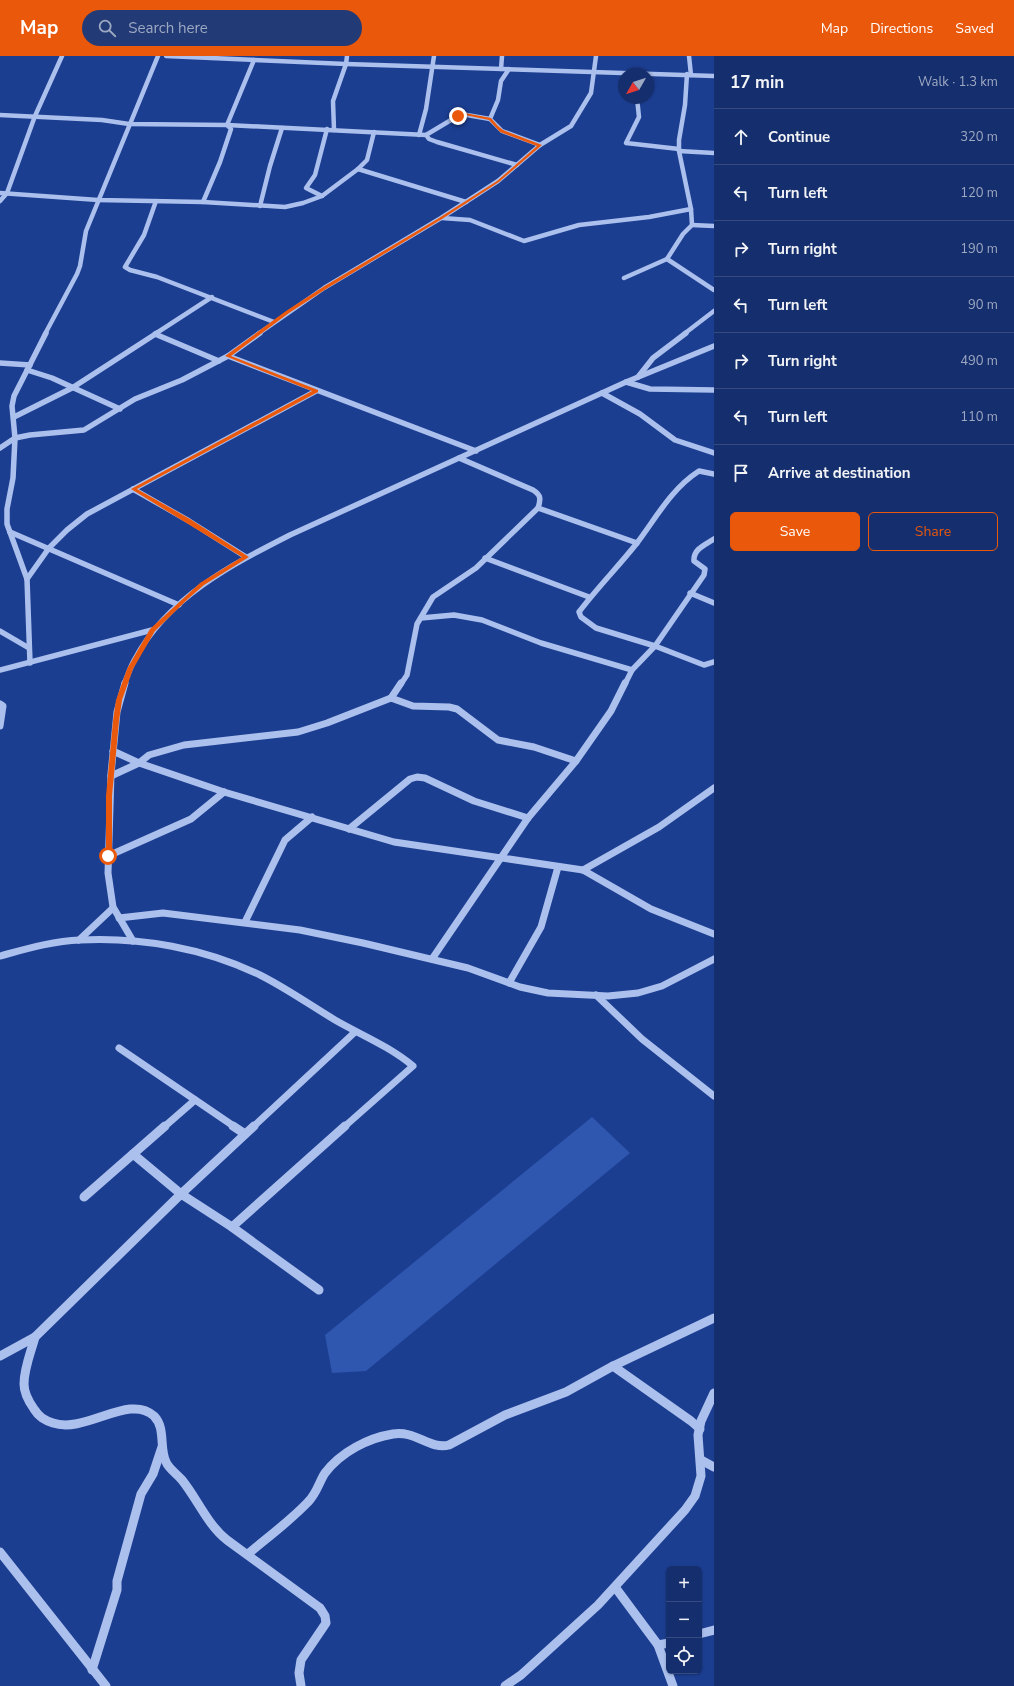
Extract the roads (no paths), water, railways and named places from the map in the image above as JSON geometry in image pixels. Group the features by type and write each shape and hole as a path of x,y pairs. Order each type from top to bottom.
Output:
{"street":[{"path":"0,201 7,193 35,116 62,56"},
{"path":"30,663 27,579 7,524 7,509 13,478 15,438 12,406 14,396 80,266 86,231 158,56"},
{"path":"166,56 346,64 618,73"},
{"path":"258,56 270,61"},
{"path":"334,130 334,101 346,64 347,56"},
{"path":"419,135 426,109 434,56"},
{"path":"501,68 502,56"},
{"path":"0,448 15,438 47,432 84,430 135,400 182,380 219,361 324,288 498,182 540,145 571,126 591,93 596,56"},
{"path":"689,56 689,74 679,150 691,209 692,225"},
{"path":"227,125 254,60"},
{"path":"490,119 498,100 500,82 509,69"},
{"path":"654,74 714,76"},
{"path":"638,104 639,116 626,143 714,153"},
{"path":"0,115 102,120 129,124 227,125 426,135 461,114 490,119 496,127 502,131 540,145"},
{"path":"203,202 220,162 231,129 227,125"},
{"path":"260,206 270,166 282,128"},
{"path":"322,196 306,188 315,175 327,129"},
{"path":"0,193 98,200 203,202 285,207 303,203 322,196 358,169 367,160 374,132"},
{"path":"426,135 432,141 517,165"},
{"path":"358,169 466,202"},
{"path":"156,201 144,235 124,267 157,276 274,322"},
{"path":"441,218 470,220 524,242 579,225 649,217 691,209"},
{"path":"624,278 667,259 683,234 692,225 714,226"},
{"path":"667,259 714,290"},
{"path":"14,417 72,388 212,297"},
{"path":"638,377 653,358 714,311"},
{"path":"155,334 219,361"},
{"path":"134,941 113,908 108,876 111,776 116,721 123,686 137,656 152,630 202,584 246,557 290,534 626,382 714,346"},
{"path":"228,356 316,391 476,451"},
{"path":"0,363 29,368 120,409"},
{"path":"626,382 656,390 714,390"},
{"path":"27,579 49,548 67,530 87,514 316,391"},
{"path":"602,393 640,414 675,440 714,453"},
{"path":"111,776 139,763 149,754 184,745 298,732 327,723 391,698 407,675 415,633 421,618 433,597 476,568 538,508 542,500 538,494 532,490 459,458"},
{"path":"714,474 700,471 686,479 579,612 581,617 596,628 655,646 704,665 714,662"},
{"path":"134,489 246,557"},
{"path":"538,508 636,542"},
{"path":"0,521 7,524"},
{"path":"10,532 179,605"},
{"path":"432,960 528,818 576,761 611,712 632,670 655,646 690,593 704,575 705,569 694,561 693,557 695,551 714,539"},
{"path":"485,558 590,597"},
{"path":"690,593 714,603"},
{"path":"421,618 454,615 482,620 541,643 632,670"},
{"path":"0,670 152,630"},
{"path":"0,631 29,648"},
{"path":"391,698 413,706 449,707 457,710 498,740 534,747 576,761"},
{"path":"0,704 3,706 0,726"},
{"path":"113,751 139,763 224,792 394,842 412,846 583,870 645,906 714,934"},
{"path":"349,828 410,779 417,777 425,778 474,801 528,818"},
{"path":"583,870 659,827 714,788"},
{"path":"108,856 191,819 224,792"},
{"path":"245,922 278,851 285,840 312,817"},
{"path":"509,983 541,927 558,867"},
{"path":"79,940 113,908"},
{"path":"119,918 162,913 245,922 348,940 468,968 509,983 548,994 596,996 638,993 662,986 714,959"},
{"path":"0,956 31,948 79,940 157,943 189,950 222,959 250,970 355,1032 404,1058 413,1066 232,1227"},
{"path":"596,996 642,1039 714,1096"},
{"path":"0,1356 35,1337 181,1194 355,1032"},
{"path":"119,1048 245,1134"},
{"path":"84,1197 195,1100"},
{"path":"133,1154 181,1194 232,1227 319,1290"},
{"path":"248,1554 309,1501 319,1490 325,1473 347,1452 379,1437 393,1433 408,1432 437,1445 446,1446 505,1415 566,1392 613,1366 714,1318"},
{"path":"35,1337 24,1385 28,1399 37,1415 53,1425 68,1427 86,1424 124,1409 136,1408 150,1412 158,1421 162,1431 164,1458 167,1465 185,1484 210,1524 320,1608 325,1616 326,1623 301,1660 299,1673 301,1686"},
{"path":"613,1366 691,1421 700,1429"},
{"path":"505,1686 521,1675 598,1605 685,1510 695,1496 701,1476 698,1435 701,1421 714,1393"},
{"path":"92,1670 118,1590 116,1581 141,1494 153,1474 163,1443"},
{"path":"701,1460 714,1467"},
{"path":"0,1552 106,1686"},
{"path":"615,1587 658,1646 673,1686"},
{"path":"702,1633 714,1630"},
{"path":"658,1646 666,1643"}]}
